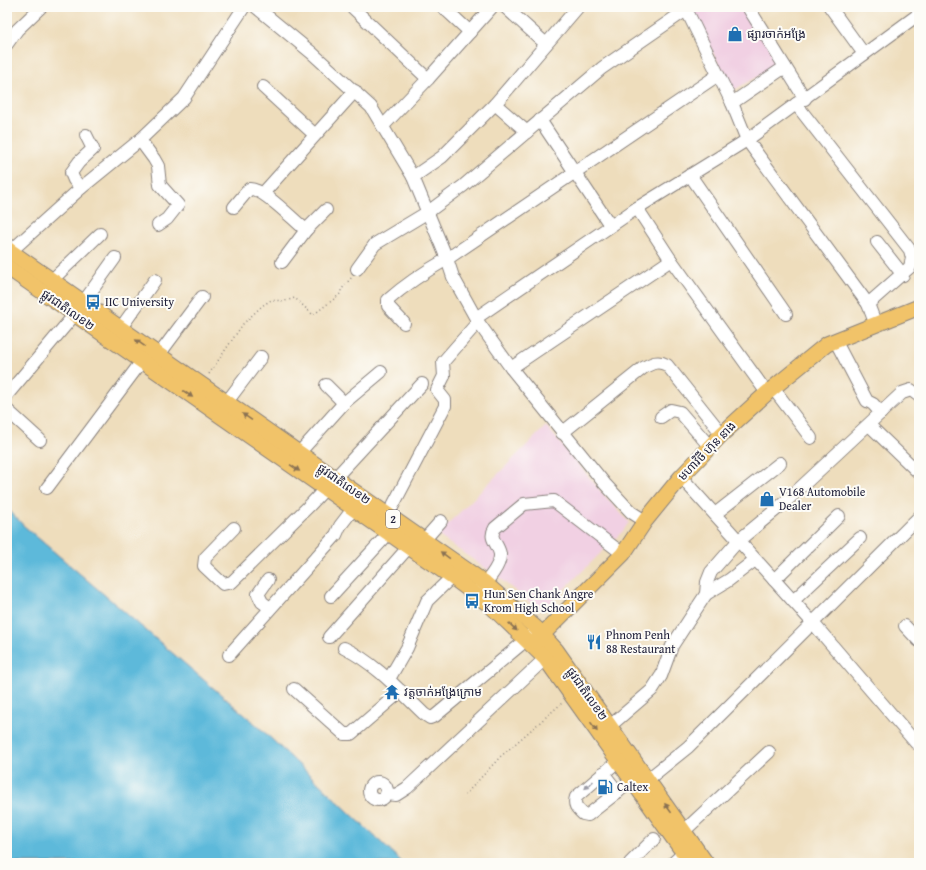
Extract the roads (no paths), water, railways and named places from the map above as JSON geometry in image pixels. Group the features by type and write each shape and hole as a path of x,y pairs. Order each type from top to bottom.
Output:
{"main road":[{"name":"ផ្លូវជាតិលេខ២","path":"9,250 50,281 79,309 142,361 175,376 201,385 226,403 262,437 299,453 354,509 389,533 416,544"},
{"name":"ផ្លូវជាតិលេខ២","path":"7,268 79,309 120,329 158,356 175,376 262,437 331,484 388,515 416,544 480,589 534,637 610,726 623,756"},
{"name":"មហាវិថី ហ៊ុន នាង","path":"534,637 623,554 645,521 681,477 722,434 770,390 821,348 835,340 919,307"},
{"name":"ផ្លូវជាតិលេខ២","path":"550,654 572,695 684,831 706,863"},
{"name":"ផ្លូវជាតិលេខ២","path":"641,778 682,860"}],"street":[{"path":"7,44 17,30 41,7"},
{"path":"9,250 140,140 184,98 244,7"},
{"path":"256,7 312,53 371,107 384,126 396,151 413,177 453,277 477,320 511,368 562,433 615,496 631,512 645,521"},
{"path":"352,7 428,79"},
{"path":"443,7 470,32"},
{"path":"384,126 492,7"},
{"path":"505,7 546,44"},
{"path":"413,177 442,157 495,104 578,7"},
{"path":"748,7 785,68 800,102 915,257 910,267 903,275 868,304"},
{"path":"830,7 864,54"},
{"path":"357,269 375,244 428,212 463,186 602,68 686,8 732,103 746,140 868,304 876,325"},
{"path":"388,515 445,406 444,400 437,390 444,376 443,362 477,320 610,225 746,140 919,14"},
{"path":"732,103 785,68"},
{"path":"404,323 388,306 388,300 426,271 447,259 718,75"},
{"path":"263,87 314,134"},
{"path":"265,194 266,190 314,134 355,92"},
{"path":"495,104 527,132"},
{"path":"540,120 610,225"},
{"path":"81,188 74,180 71,173 79,162 93,150 86,135"},
{"path":"140,140 156,163 160,185 178,205 167,219 158,225"},
{"path":"690,175 786,314"},
{"path":"234,207 249,189 254,188 265,194 306,230"},
{"path":"637,208 671,260 770,390 811,438"},
{"path":"282,262 306,230 326,210"},
{"path":"50,281 100,234"},
{"path":"877,242 903,275"},
{"path":"7,394 79,309 115,258"},
{"path":"511,368 671,260"},
{"path":"120,329 156,280"},
{"path":"158,356 202,296"},
{"path":"835,340 867,401 873,404 881,413"},
{"path":"226,403 261,357"},
{"path":"48,488 142,361"},
{"path":"562,433 643,368 654,362 662,362 667,365 722,434"},
{"path":"299,453 344,403 381,372"},
{"path":"234,528 204,558 204,566 223,584 232,582 271,545 331,484 422,384"},
{"path":"326,385 344,403"},
{"path":"706,594 707,582 712,572 738,541 784,503 908,390 911,390 919,396"},
{"path":"7,410 40,440"},
{"path":"661,417 671,410 680,412 710,447"},
{"path":"869,425 919,473"},
{"path":"715,514 780,463"},
{"path":"681,477 754,560 813,623 916,743"},
{"path":"480,589 498,564 500,554 492,537 492,532 524,504 554,501 623,554"},
{"path":"229,655 336,535 340,526 354,509"},
{"path":"774,580 839,516"},
{"path":"623,756 576,797 574,802 575,806 583,814 588,815 618,792 688,747 919,517"},
{"path":"329,637 416,544 441,521"},
{"path":"331,596 389,533"},
{"path":"793,601 860,538"},
{"path":"610,726 652,690 661,676 672,646 706,594 729,580 754,560"},
{"path":"389,679 407,648 427,601 457,572"},
{"path":"268,580 258,594 262,602 270,608"},
{"path":"905,626 919,641"},
{"path":"344,648 357,654 389,679 427,717 435,716 534,637"},
{"path":"386,794 396,794 407,788 550,654"},
{"path":"294,689 344,734 350,734 401,691"},
{"path":"684,831 769,752"},
{"path":"603,773 618,792"},
{"path":"630,863 654,839"}],"water":[{"path":"7,508 24,526 260,728 403,863 7,863"}],"place":[{"name":"ផ្សារចាក់អង្រែ","path":"735,34"},
{"name":"IIC University","path":"93,302"},
{"name":"V168 Automobile Dealer","path":"767,499"},
{"name":"Hun Sen Chank Angre Krom High School","path":"472,601"},
{"name":"Phnom Penh 88 Restaurant","path":"594,642"},
{"name":"វត្តចាក់អង្រែក្រោម","path":"392,692"},
{"name":"Caltex","path":"605,787"}]}
